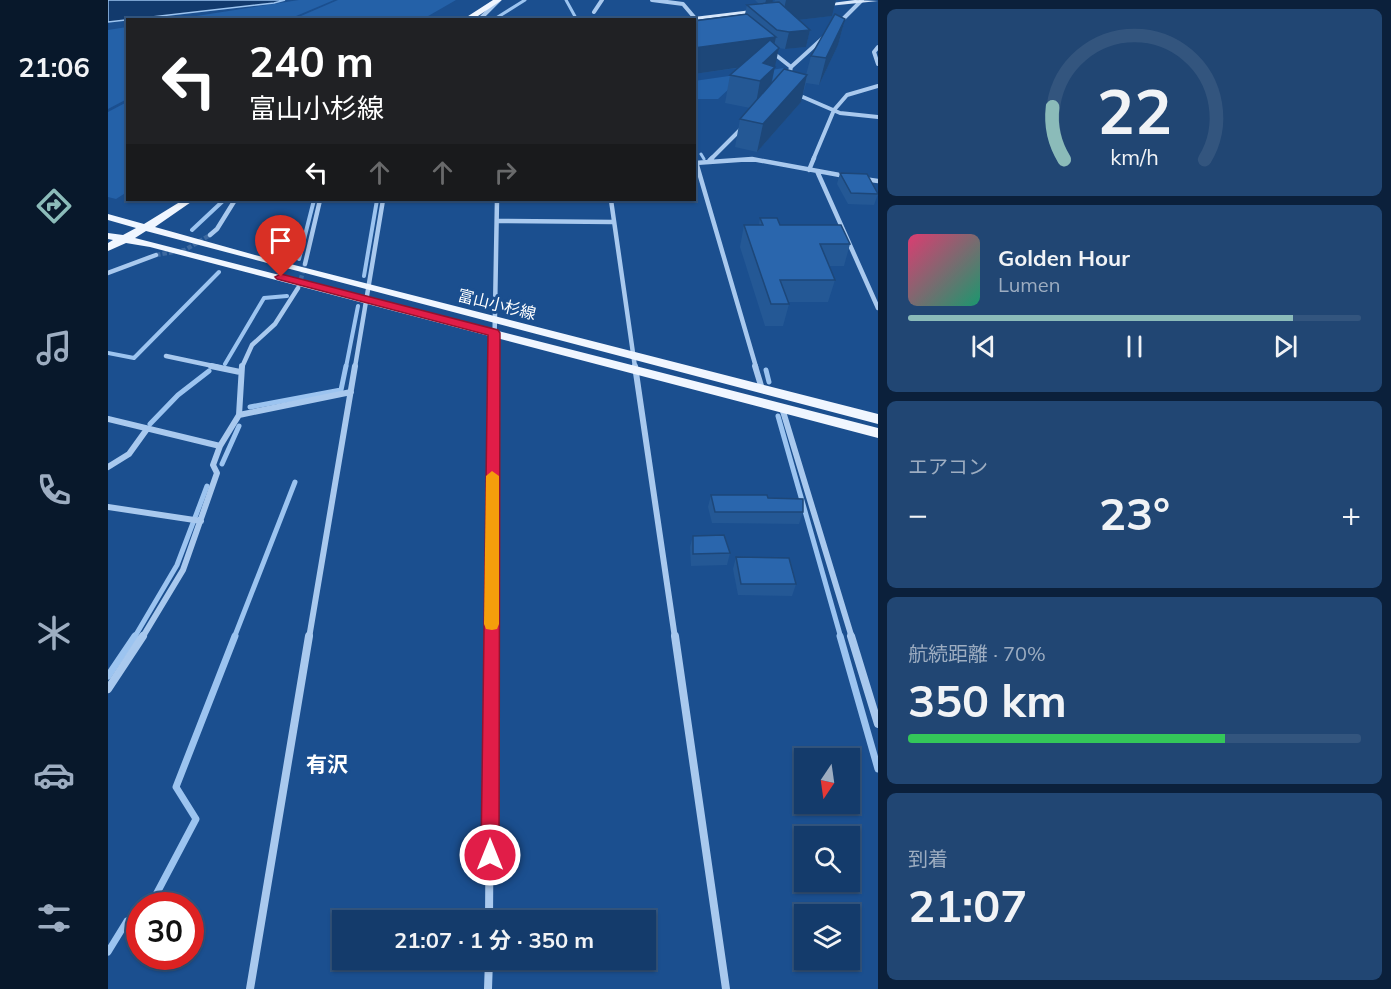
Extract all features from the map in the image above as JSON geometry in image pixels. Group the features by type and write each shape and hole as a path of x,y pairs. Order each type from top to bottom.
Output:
{"main road":[{"path":"469,18 498,0"},
{"path":"108,248 187,201"},
{"name":"富山小杉線","path":"108,217 368,293 494,327 878,419"},
{"name":"富山小杉線","path":"108,236 368,293"},
{"name":"富山小杉線","path":"635,362 782,407 878,433"}],"street":[{"path":"481,18 498,0"},
{"path":"594,12 602,0"},
{"path":"652,0 685,2 694,17"},
{"path":"838,24 862,0"},
{"path":"815,6 876,0"},
{"path":"687,18 769,10"},
{"path":"729,14 736,21"},
{"path":"785,82 791,67 830,32"},
{"path":"878,47 874,52 878,64"},
{"path":"770,51 791,67"},
{"path":"809,170 834,110 847,95 878,86"},
{"path":"790,91 834,110 878,117"},
{"path":"709,161 750,120"},
{"path":"696,163 752,159 878,181"},
{"path":"696,166 762,390"},
{"path":"817,171 878,308"},
{"path":"210,235 217,229 234,201"},
{"path":"305,264 320,201"},
{"path":"250,989 383,201"},
{"path":"489,910 497,201"},
{"path":"611,201 726,989"},
{"path":"496,221 613,222"},
{"path":"108,273 156,255"},
{"path":"108,689 183,570 217,472 213,465 220,446 238,415 242,396 240,372 246,354 252,345 275,324 298,288"},
{"path":"166,356 240,372"},
{"path":"238,415 351,392"},
{"path":"782,407 878,724"},
{"path":"108,419 220,446"},
{"path":"108,467 129,454 147,429"},
{"path":"108,507 201,520"},
{"path":"488,989 489,970"}],"shaded area":[{"path":"108,0 285,0 143,18 126,18 126,20 108,22"},
{"path":"299,0 334,0 291,18 183,18"},
{"path":"338,0 456,0 425,18 296,18"},
{"path":"126,27 126,100 108,109 108,30"},
{"path":"784,68 777,83 743,76 718,99 696,99 696,81"},
{"path":"126,103 126,193 116,199 108,197 108,112"}],"building":[{"path":"779,2 810,30 789,32 777,30 747,5"},
{"path":"747,14 776,37 696,48 696,21"},
{"path":"835,14 845,19 826,58 811,56"},
{"path":"770,40 779,48 763,63 775,67 760,81 730,75"},
{"path":"784,69 807,75 763,124 740,119"},
{"path":"840,173 867,174 878,194 851,193"},
{"path":"760,218 777,218 780,225 841,225 850,244 820,244 835,280 780,280 789,304 771,304 744,225 763,225"},
{"path":"711,495 767,495 768,498 803,499 803,512 715,512"},
{"path":"724,535 730,553 693,554 693,536"},
{"path":"736,557 789,558 796,584 741,584"}],"waterway":[{"path":"496,18 525,0"},
{"path":"566,0 576,18"},
{"path":"701,154 704,159"},
{"path":"192,230 223,201"},
{"path":"299,259 314,201"},
{"path":"364,276 377,201"},
{"path":"108,353 134,358 219,272"},
{"path":"225,364 264,298 287,296"},
{"path":"346,367 358,306"},
{"path":"250,407 341,390 346,366"},
{"path":"766,370 769,382"},
{"path":"150,424 178,395 209,371"},
{"path":"778,416 841,638"},
{"path":"222,464 239,426"},
{"path":"234,638 295,482"},
{"path":"134,638 177,565 207,486"},
{"path":"108,676 135,636"},
{"path":"157,892 196,819 176,787 235,636"},
{"path":"840,636 878,769"},
{"path":"108,952 126,923"}],"tunnel":[{"path":"156,255 185,250 210,235"},
{"path":"299,286 305,264"}],"slow traffic":[{"path":"492,476 492,624"}],"district":[{"name":"有沢","path":"327,765"}],"route":[{"path":"281,277 494,333 490,855"}]}
